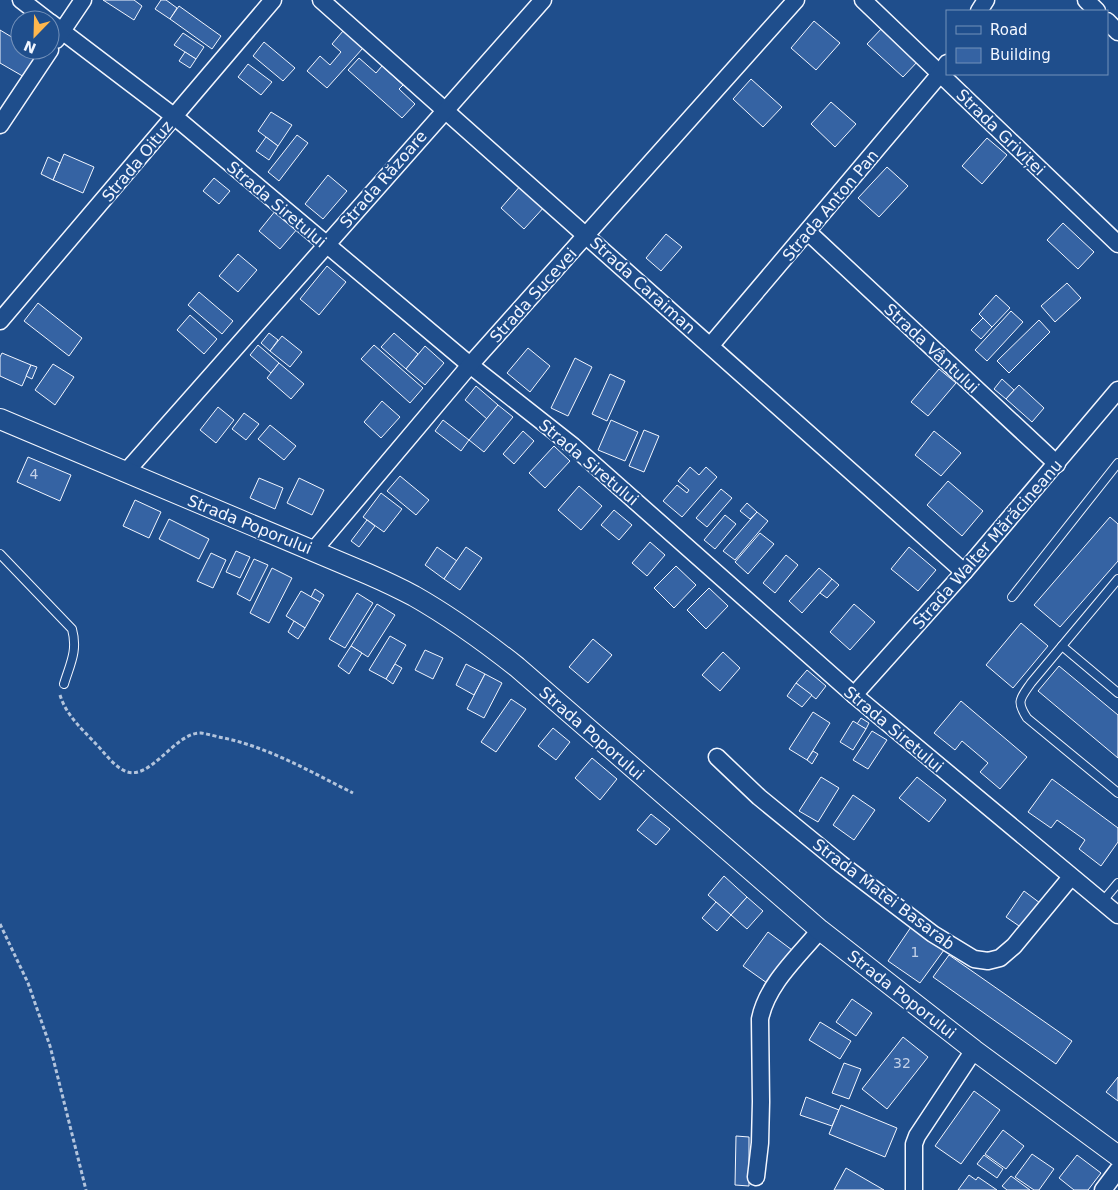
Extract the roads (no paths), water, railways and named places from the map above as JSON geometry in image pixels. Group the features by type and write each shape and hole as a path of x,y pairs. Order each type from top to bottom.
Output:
{"street":[{"name":"Strada Siretului","path":"20,0 34,10"},
{"path":"60,18 83,0"},
{"name":"Strada Oituz","path":"0,321 273,0"},
{"name":"Strada Caraiman","path":"321,0 964,572"},
{"name":"Strada Răzoare","path":"125,473 543,0"},
{"name":"Strada Sucevei","path":"314,550 470,365 796,0"},
{"name":"Strada Griviței","path":"863,0 943,69"},
{"path":"1086,0 1096,10"},
{"path":"1108,22 1118,32"},
{"name":"Strada Siretului","path":"60,29 175,117 470,365 573,446 854,696 1118,915"},
{"path":"0,125 43,60"},
{"name":"Strada Anton Pan","path":"711,345 808,232 943,69"},
{"name":"Strada Griviței","path":"949,75 1118,244"},
{"name":"Strada Vântului","path":"808,232 1057,464"},
{"name":"Strada Walter Mărăcineanu","path":"854,696 964,572 1118,390"},
{"name":"Strada Poporului","path":"3,423 314,550 413,595 448,616 489,645 820,930 974,1050 1118,1156"},
{"name":"Strada Matei Basarab","path":"717,758 760,797 841,864 933,934 974,959 988,962 1000,958 1014,946 1071,877"},
{"path":"756,1177 760,1143 760,1019 762,1010 769,992 820,930"},
{"path":"914,1190 914,1144 917,1136 974,1050"},
{"path":"1103,1190 1118,1170"}],"lane":[{"path":"1012,597 1118,463"},
{"path":"0,554 72,629 75,642 64,684"},
{"path":"1118,579 1021,698 1020,708 1027,718 1118,793"},
{"path":"1062,646 1118,692"},
{"path":"1102,902 1118,883"}]}
